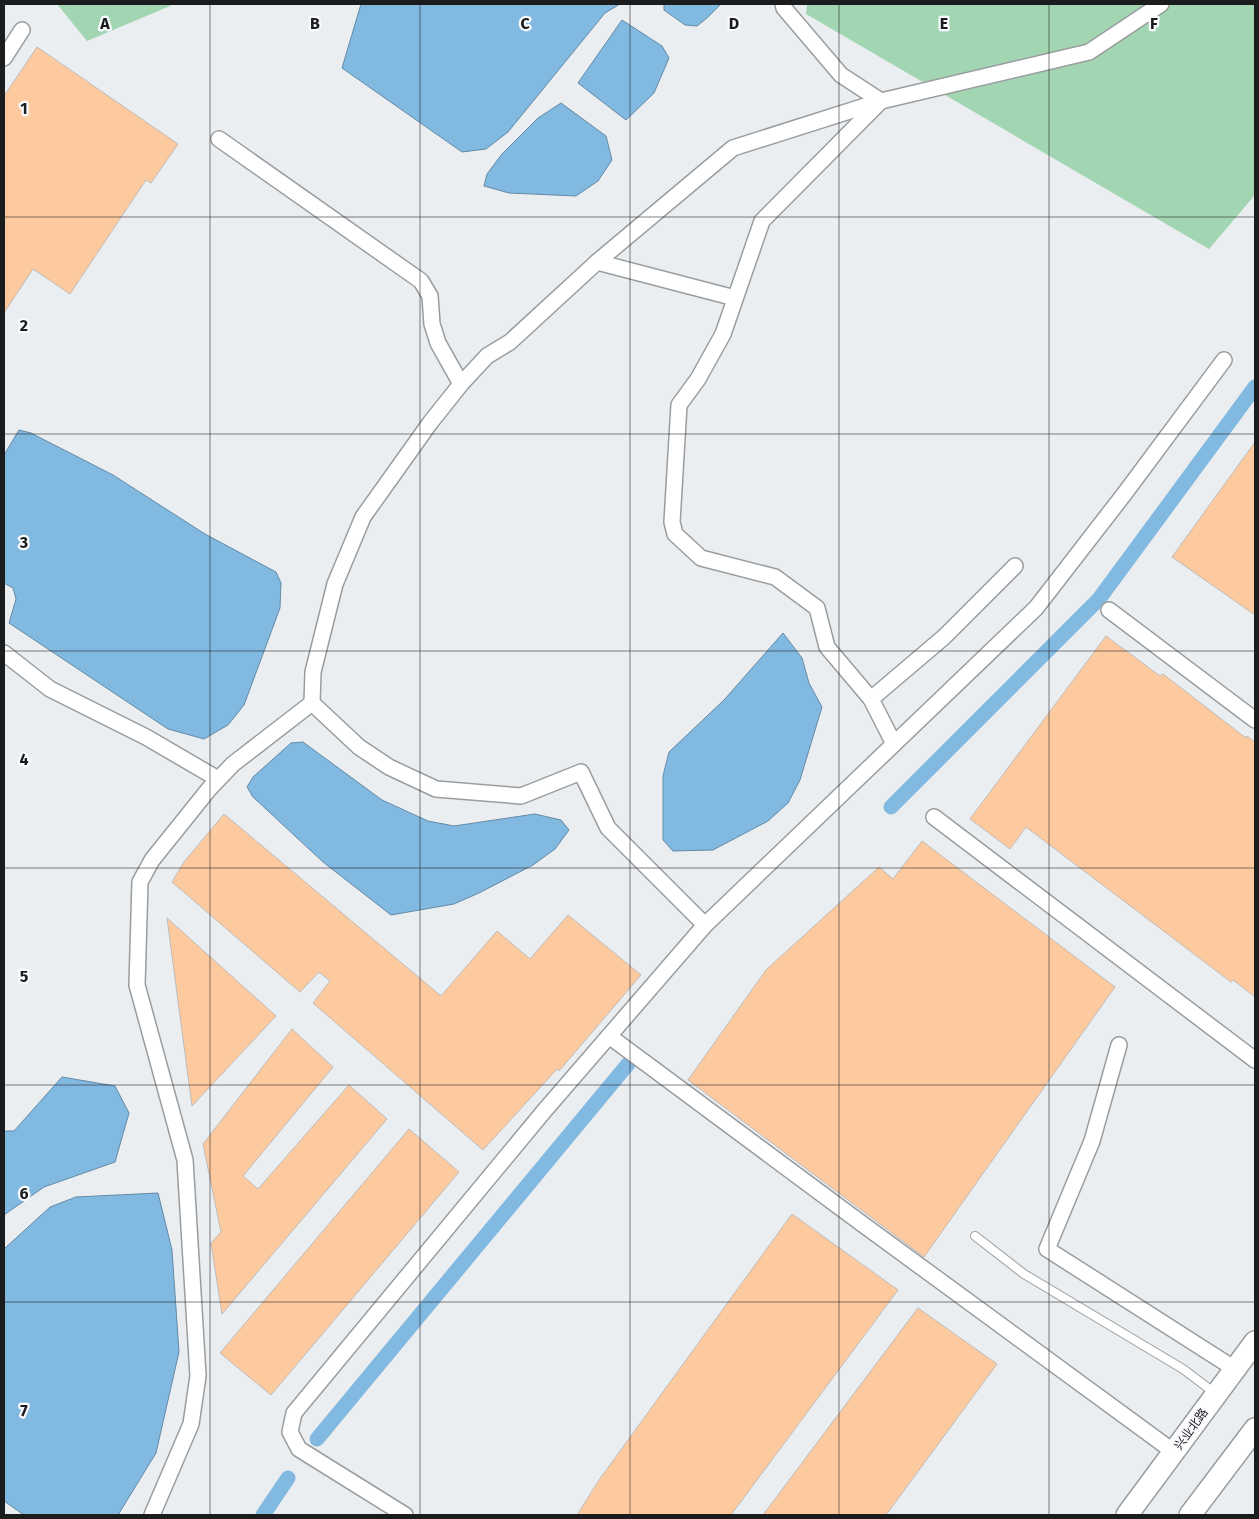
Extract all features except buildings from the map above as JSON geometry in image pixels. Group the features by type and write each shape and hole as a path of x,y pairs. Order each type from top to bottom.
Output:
{"main road":[{"name":"兴业北路","path":"1127,1515 1255,1342"},
{"path":"1190,1515 1255,1429"}],"street":[{"path":"784,4 784,8 842,75 881,101"},
{"path":"705,925 608,828 581,772 521,796 436,789 389,767 358,747 312,703 312,672 335,584 363,516 430,423 461,384 488,356 510,342 596,262 733,148 881,101 1089,52 1162,4"},
{"path":"4,58 22,30"},
{"path":"881,101 762,221 723,334 698,379 679,405 672,522 675,534 701,558 775,577 817,608 827,647 871,699 894,744"},
{"path":"219,139 421,282 430,296 432,324 438,343 461,384"},
{"path":"596,262 735,298"},
{"path":"405,1515 299,1449 290,1432 294,1413 545,1110 705,925 1036,608 1224,360"},
{"path":"871,699 944,637 1015,566"},
{"path":"1109,610 1255,720"},
{"path":"4,653 50,689 146,737 218,780"},
{"path":"152,1515 191,1424 198,1376 185,1160 137,984 140,882 152,860 233,764 312,703"},
{"path":"934,817 1255,1060"},
{"path":"609,1036 853,1218 1174,1452"},
{"path":"1119,1045 1092,1141 1047,1249 1235,1369"}],"lane":[{"path":"975,1236 1024,1274 1183,1369 1217,1394"}],"green space":[{"path":"57,4 171,4 87,41"},
{"path":"807,4 1255,4 1255,195 1209,249 806,14"}],"water":[{"path":"361,4 620,4 605,13 508,132 486,149 462,152 342,68"},
{"path":"664,4 721,4 697,26 685,25 664,10"},
{"path":"622,20 662,46 669,58 654,93 626,120 578,83"},
{"path":"561,103 606,136 612,160 598,181 576,196 509,193 484,186 487,174 502,154 538,118"},
{"path":"19,430 31,433 113,475 205,534 276,572 281,583 280,608 244,705 228,725 204,739 168,729 9,623 16,599 13,588 4,583 4,455"},
{"path":"783,633 802,658 809,683 822,707 800,780 788,803 768,821 713,850 673,851 663,840 663,776 669,752 724,700"},
{"path":"303,742 382,800 428,821 454,826 535,814 561,820 569,830 555,849 533,865 479,893 454,904 391,915 323,862 253,797 247,787 253,777 291,743"},
{"path":"62,1077 115,1086 129,1113 115,1162 44,1187 4,1215 4,1131 14,1131"},
{"path":"158,1193 172,1250 179,1352 156,1453 118,1515 24,1515 4,1501 4,1249 50,1207 76,1197"}],"waterway":[{"path":"891,807 1099,599 1255,387"},
{"path":"317,1439 628,1064"},
{"path":"263,1515 288,1478"}]}
